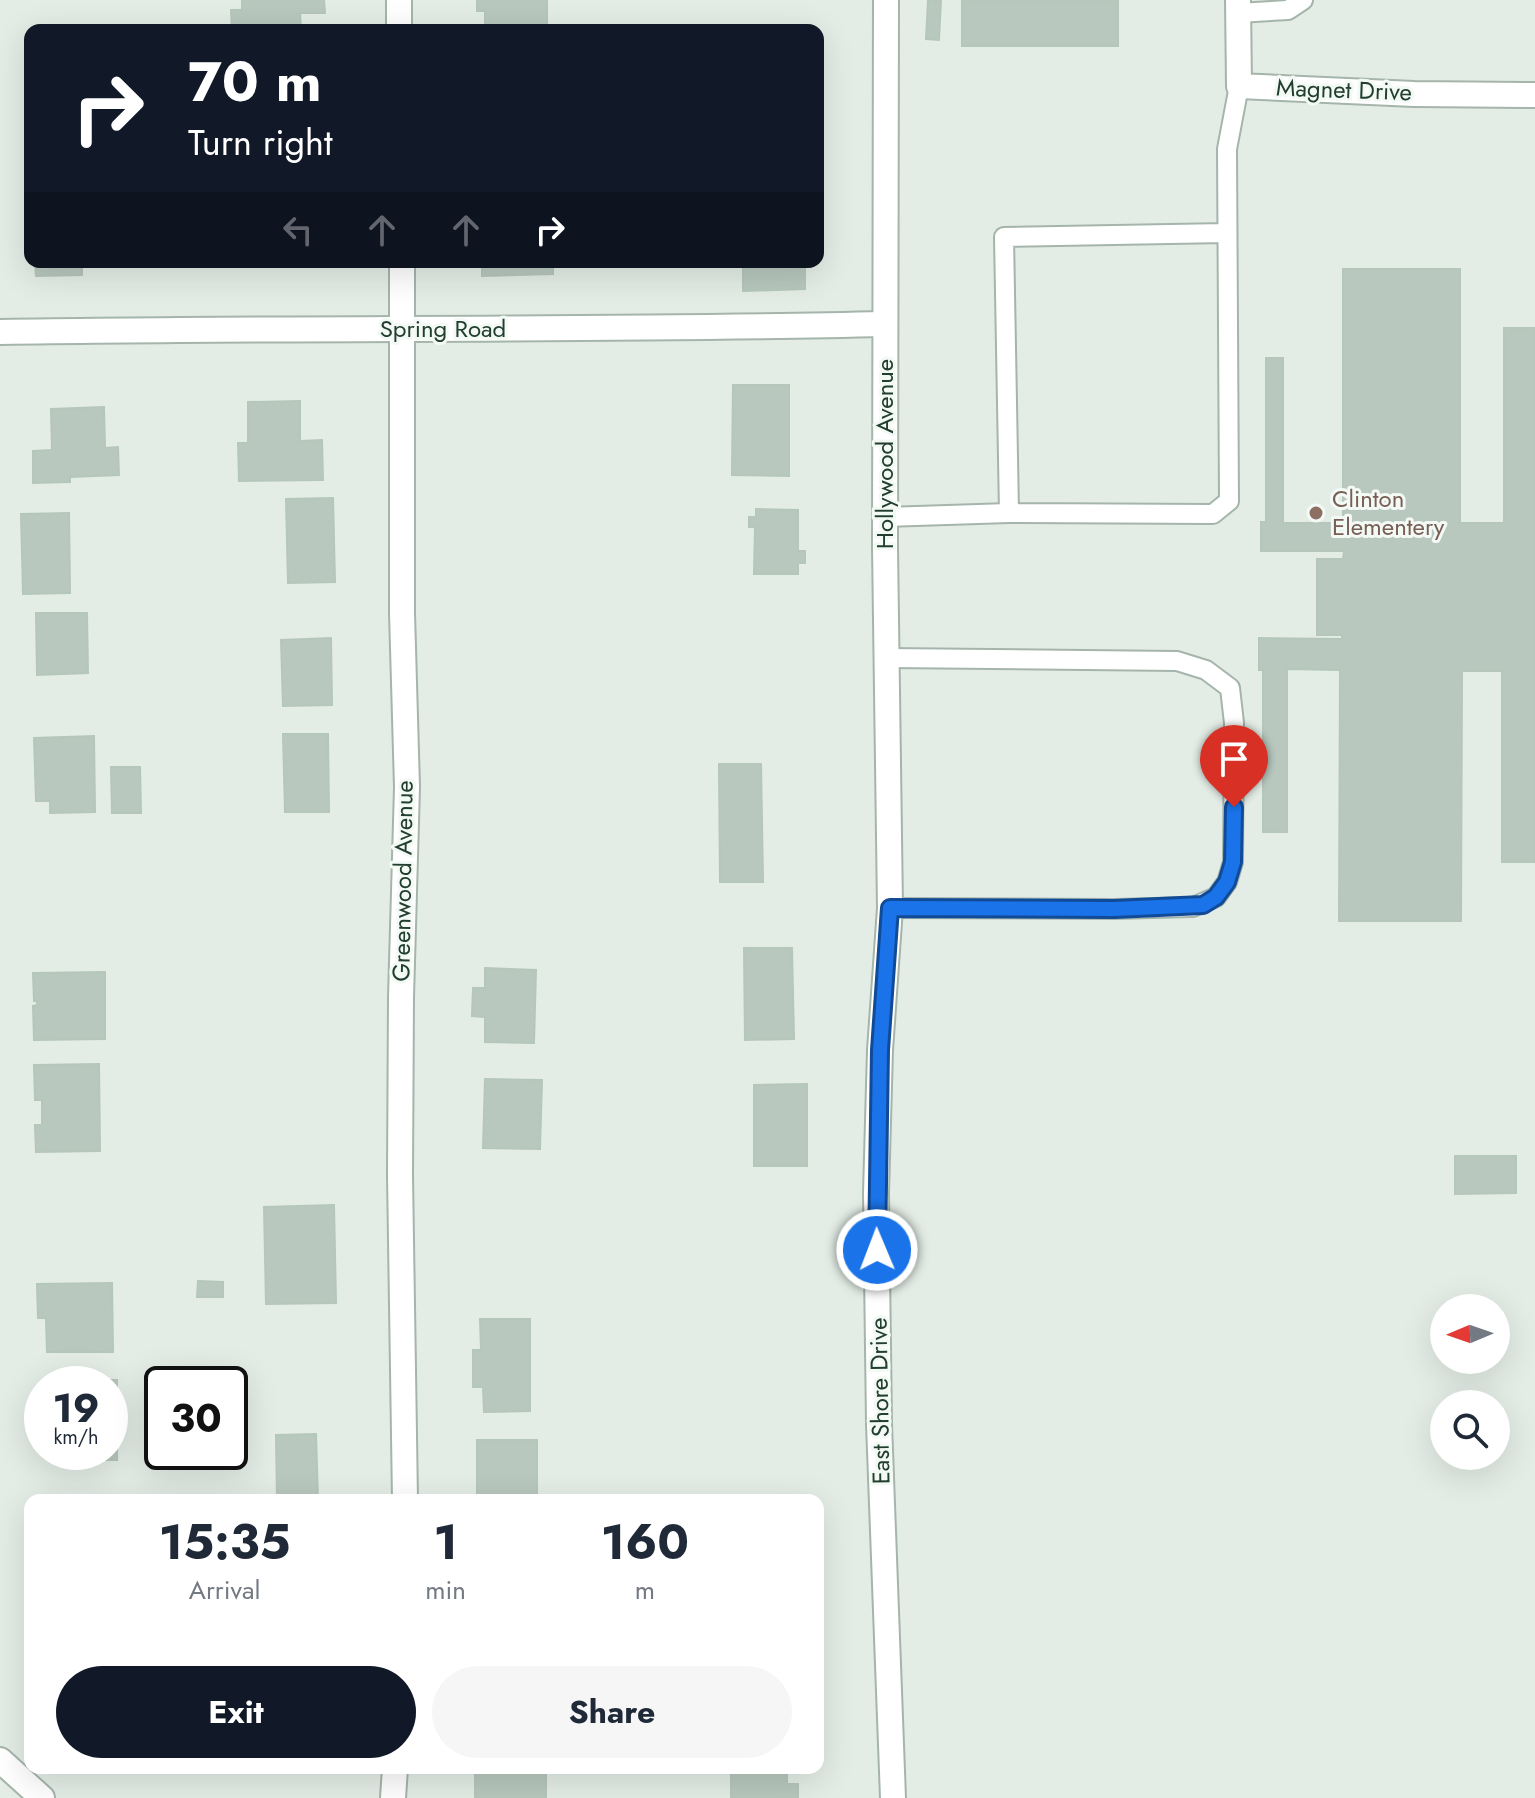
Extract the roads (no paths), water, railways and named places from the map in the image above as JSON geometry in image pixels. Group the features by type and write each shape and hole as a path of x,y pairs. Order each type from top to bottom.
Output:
{"street":[{"path":"399,0 399,24"},
{"name":"Hollywood Avenue","path":"886,0 885,517 890,908"},
{"path":"1238,6 1239,86"},
{"name":"Magnet Drive","path":"1239,86 1414,94 1535,95"},
{"name":"Greenwood Avenue","path":"402,268 402,613 407,787 400,1175 405,1494"},
{"name":"Spring Road","path":"0,332 885,324"},
{"name":"East Shore Drive","path":"890,908 880,1050 876,1193 879,1424 893,1798"},
{"path":"0,1760 42,1798"},
{"path":"393,1798 395,1774"}],"lane":[{"path":"1238,6 1288,10 1303,0"},
{"path":"885,517 1009,513 1213,514 1229,501 1227,149 1239,86"},
{"path":"1009,513 1004,237 1226,233"},
{"path":"888,658 1177,661 1206,670 1230,688 1234,723 1233,862 1227,882 1216,897 1203,905 1114,909 890,908"}],"place":[{"name":"Clinton Elementery","path":"1316,513"}]}
